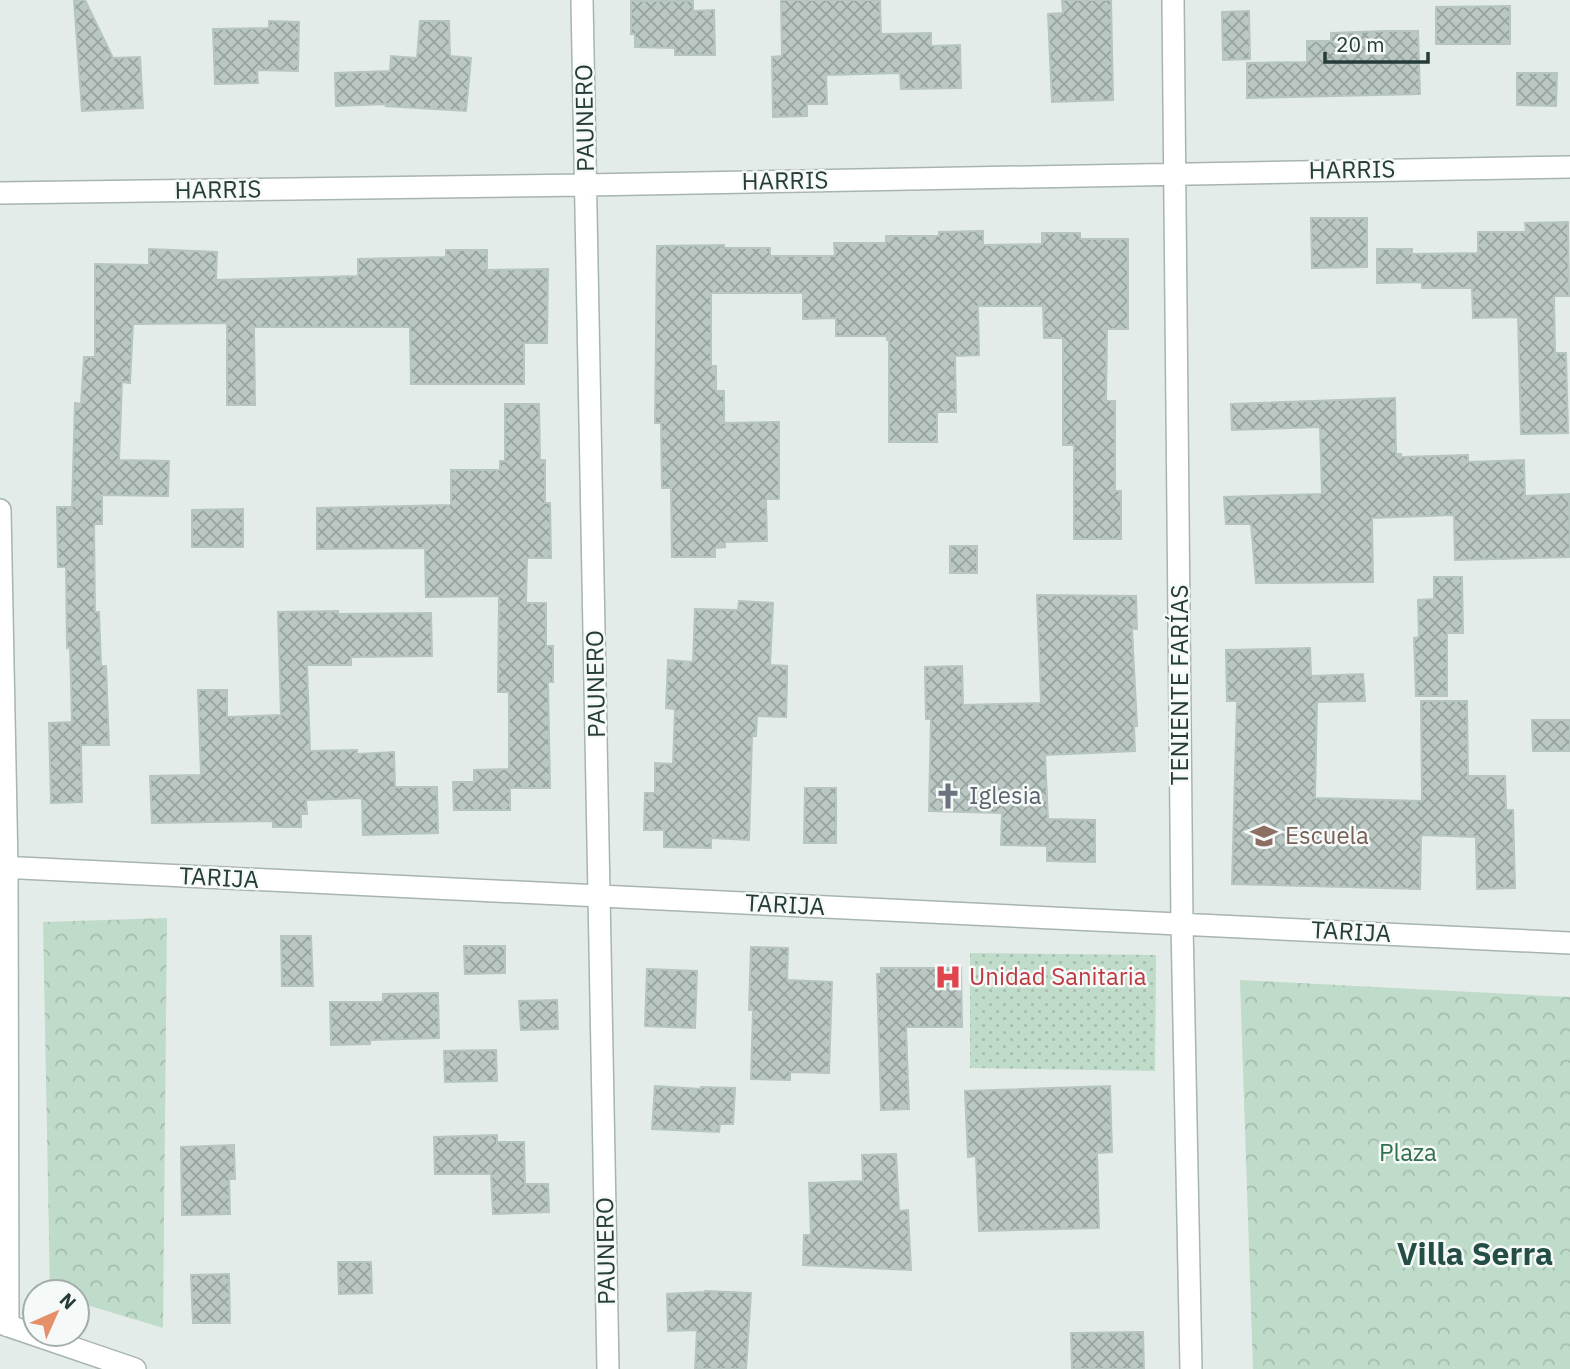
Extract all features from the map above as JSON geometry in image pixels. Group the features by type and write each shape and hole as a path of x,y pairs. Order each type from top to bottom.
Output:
{"street":[{"name":"PAUNERO","path":"582,0 608,1369"},
{"name":"TENIENTE FARÍAS","path":"1173,0 1182,924 1191,1369"},
{"name":"HARRIS","path":"0,193 1570,167"},
{"path":"0,510 4,868 4,1324 135,1369"},
{"name":"TARIJA","path":"4,868 1570,943"}],"green space":[{"path":"167,918 163,1328 91,1306 91,1278 50,1278 43,922"},
{"path":"970,953 1156,955 1155,1071 970,1068"},
{"name":"Plaza","path":"1240,980 1570,997 1570,1369 1253,1369"}],"building":[{"path":"74,0 85,0 113,58 140,57 143,108 82,111"},
{"path":"781,0 880,0 881,34 931,33 931,46 960,45 961,88 901,89 900,73 826,75 827,104 807,104 807,116 773,117 772,57 782,56"},
{"path":"1062,0 1111,0 1113,100 1052,102 1048,14 1063,13"},
{"path":"631,1 693,1 693,11 714,10 715,55 675,55 675,48 635,47 635,34 631,34"},
{"path":"1510,6 1510,44 1436,44 1436,7"},
{"path":"1249,11 1250,59 1223,60 1222,12"},
{"path":"269,21 299,22 298,71 257,70 258,83 215,84 213,29 269,28"},
{"path":"420,21 449,21 450,56 471,58 466,111 386,106 387,104 336,106 335,73 390,71 391,56 417,58"},
{"path":"1418,31 1420,94 1247,98 1247,63 1307,62 1307,41 1331,41 1331,33"},
{"path":"1517,73 1557,73 1556,106 1517,105"},
{"path":"1311,218 1367,218 1367,267 1312,268"},
{"path":"1568,222 1569,296 1554,296 1555,353 1566,353 1568,433 1521,434 1518,317 1473,318 1472,288 1422,288 1422,282 1377,283 1377,249 1412,249 1412,254 1478,253 1478,232 1526,232 1525,223"},
{"path":"983,231 983,245 1042,244 1042,233 1080,233 1080,239 1128,239 1128,329 1107,329 1106,401 1115,401 1115,491 1121,491 1121,539 1074,539 1074,445 1063,445 1063,338 1044,338 1043,306 978,306 979,355 955,356 956,412 937,412 937,442 889,442 887,336 836,336 836,318 803,319 803,293 711,293 711,366 716,366 716,391 724,391 724,423 779,422 779,499 766,499 767,541 725,542 725,547 715,548 715,557 672,557 671,488 662,488 661,423 655,423 657,246 724,245 724,248 770,248 770,256 835,256 834,243 886,243 886,236 939,236 939,232"},
{"path":"149,249 217,252 216,280 358,276 358,259 446,257 446,250 487,250 487,270 548,269 547,343 524,343 524,384 411,384 410,327 254,327 255,405 227,405 227,323 133,324 130,383 122,382 119,460 169,461 168,496 102,495 102,524 94,524 95,612 99,612 101,666 106,666 109,745 81,745 82,802 51,803 49,723 72,722 70,647 67,648 66,567 58,567 57,507 72,507 75,403 81,404 84,357 95,357 95,264 149,265"},
{"path":"1395,398 1396,454 1401,454 1401,457 1468,455 1468,462 1524,460 1525,496 1569,494 1570,557 1455,560 1454,515 1372,518 1373,582 1256,583 1251,524 1226,524 1224,497 1322,494 1320,427 1232,430 1231,404"},
{"path":"505,404 539,404 540,460 545,460 545,503 550,503 551,558 527,558 526,603 546,603 546,646 553,646 553,682 548,682 550,788 510,788 510,810 454,810 453,782 474,782 474,770 509,769 509,692 498,692 499,596 426,597 425,548 317,549 317,508 451,505 451,470 500,470 500,461 505,461"},
{"path":"243,509 243,547 192,547 192,510"},
{"path":"950,546 977,546 977,573 950,573"},
{"path":"1434,577 1462,577 1463,633 1447,633 1447,696 1416,696 1414,638 1419,637 1418,600 1434,599"},
{"path":"1037,595 1136,596 1137,629 1132,629 1137,726 1134,726 1135,751 1045,755 1048,819 1095,820 1095,862 1047,861 1047,846 1001,845 1002,813 929,811 931,719 926,719 925,667 962,666 963,705 1041,703"},
{"path":"739,601 773,603 770,665 787,666 786,717 757,716 756,736 752,736 749,840 711,838 711,848 664,847 664,830 644,830 645,793 655,793 655,763 673,764 675,709 666,708 668,660 693,662 695,609 738,610"},
{"path":"338,611 338,614 431,613 432,656 351,657 351,665 307,665 310,751 357,750 357,754 394,752 395,787 437,787 438,833 363,835 362,798 306,800 307,814 301,814 301,827 273,827 273,821 152,823 150,776 201,775 198,690 227,690 227,717 281,715 278,612"},
{"path":"1310,648 1311,676 1363,674 1365,701 1317,702 1315,798 1422,801 1421,701 1467,701 1468,776 1505,776 1506,810 1513,810 1515,888 1477,889 1476,837 1421,835 1420,889 1232,884 1237,701 1227,701 1226,650"},
{"path":"1532,720 1570,720 1570,751 1533,751"},
{"path":"805,788 836,788 836,843 804,843"},
{"path":"281,936 311,936 313,986 282,986"},
{"path":"464,946 505,946 505,973 465,974"},
{"path":"751,947 788,948 787,980 832,982 829,1073 790,1072 790,1080 751,1079"},
{"path":"881,968 961,968 962,1027 906,1027 909,1109 881,1110 877,974 881,974"},
{"path":"647,969 697,971 695,1028 645,1026"},
{"path":"438,993 439,1038 370,1040 370,1044 331,1045 330,1002 383,1002 383,994"},
{"path":"557,1000 558,1029 521,1030 519,1001"},
{"path":"496,1050 497,1081 445,1082 444,1051"},
{"path":"655,1086 735,1088 733,1124 720,1124 719,1132 652,1129"},
{"path":"1110,1086 1112,1152 1097,1153 1099,1228 979,1231 976,1156 968,1157 965,1091"},
{"path":"497,1135 497,1142 524,1142 525,1184 548,1184 549,1212 493,1214 491,1174 435,1174 434,1137"},
{"path":"234,1145 235,1179 229,1179 230,1214 182,1215 181,1147"},
{"path":"896,1154 899,1211 908,1210 911,1270 803,1265 804,1235 811,1235 809,1183 863,1181 862,1155"},
{"path":"338,1262 371,1262 372,1293 339,1294"},
{"path":"229,1274 230,1323 193,1323 191,1275"},
{"path":"705,1291 751,1293 746,1369 695,1369 697,1330 668,1331 667,1294"},
{"path":"1143,1332 1144,1369 1072,1369 1071,1333"}],"place":[{"name":"Iglesia","path":"948,796"},
{"name":"Escuela","path":"1264,836"},
{"name":"Unidad Sanitaria","path":"948,977"}],"district":[{"name":"Villa Serra","path":"1475,1254"}]}
